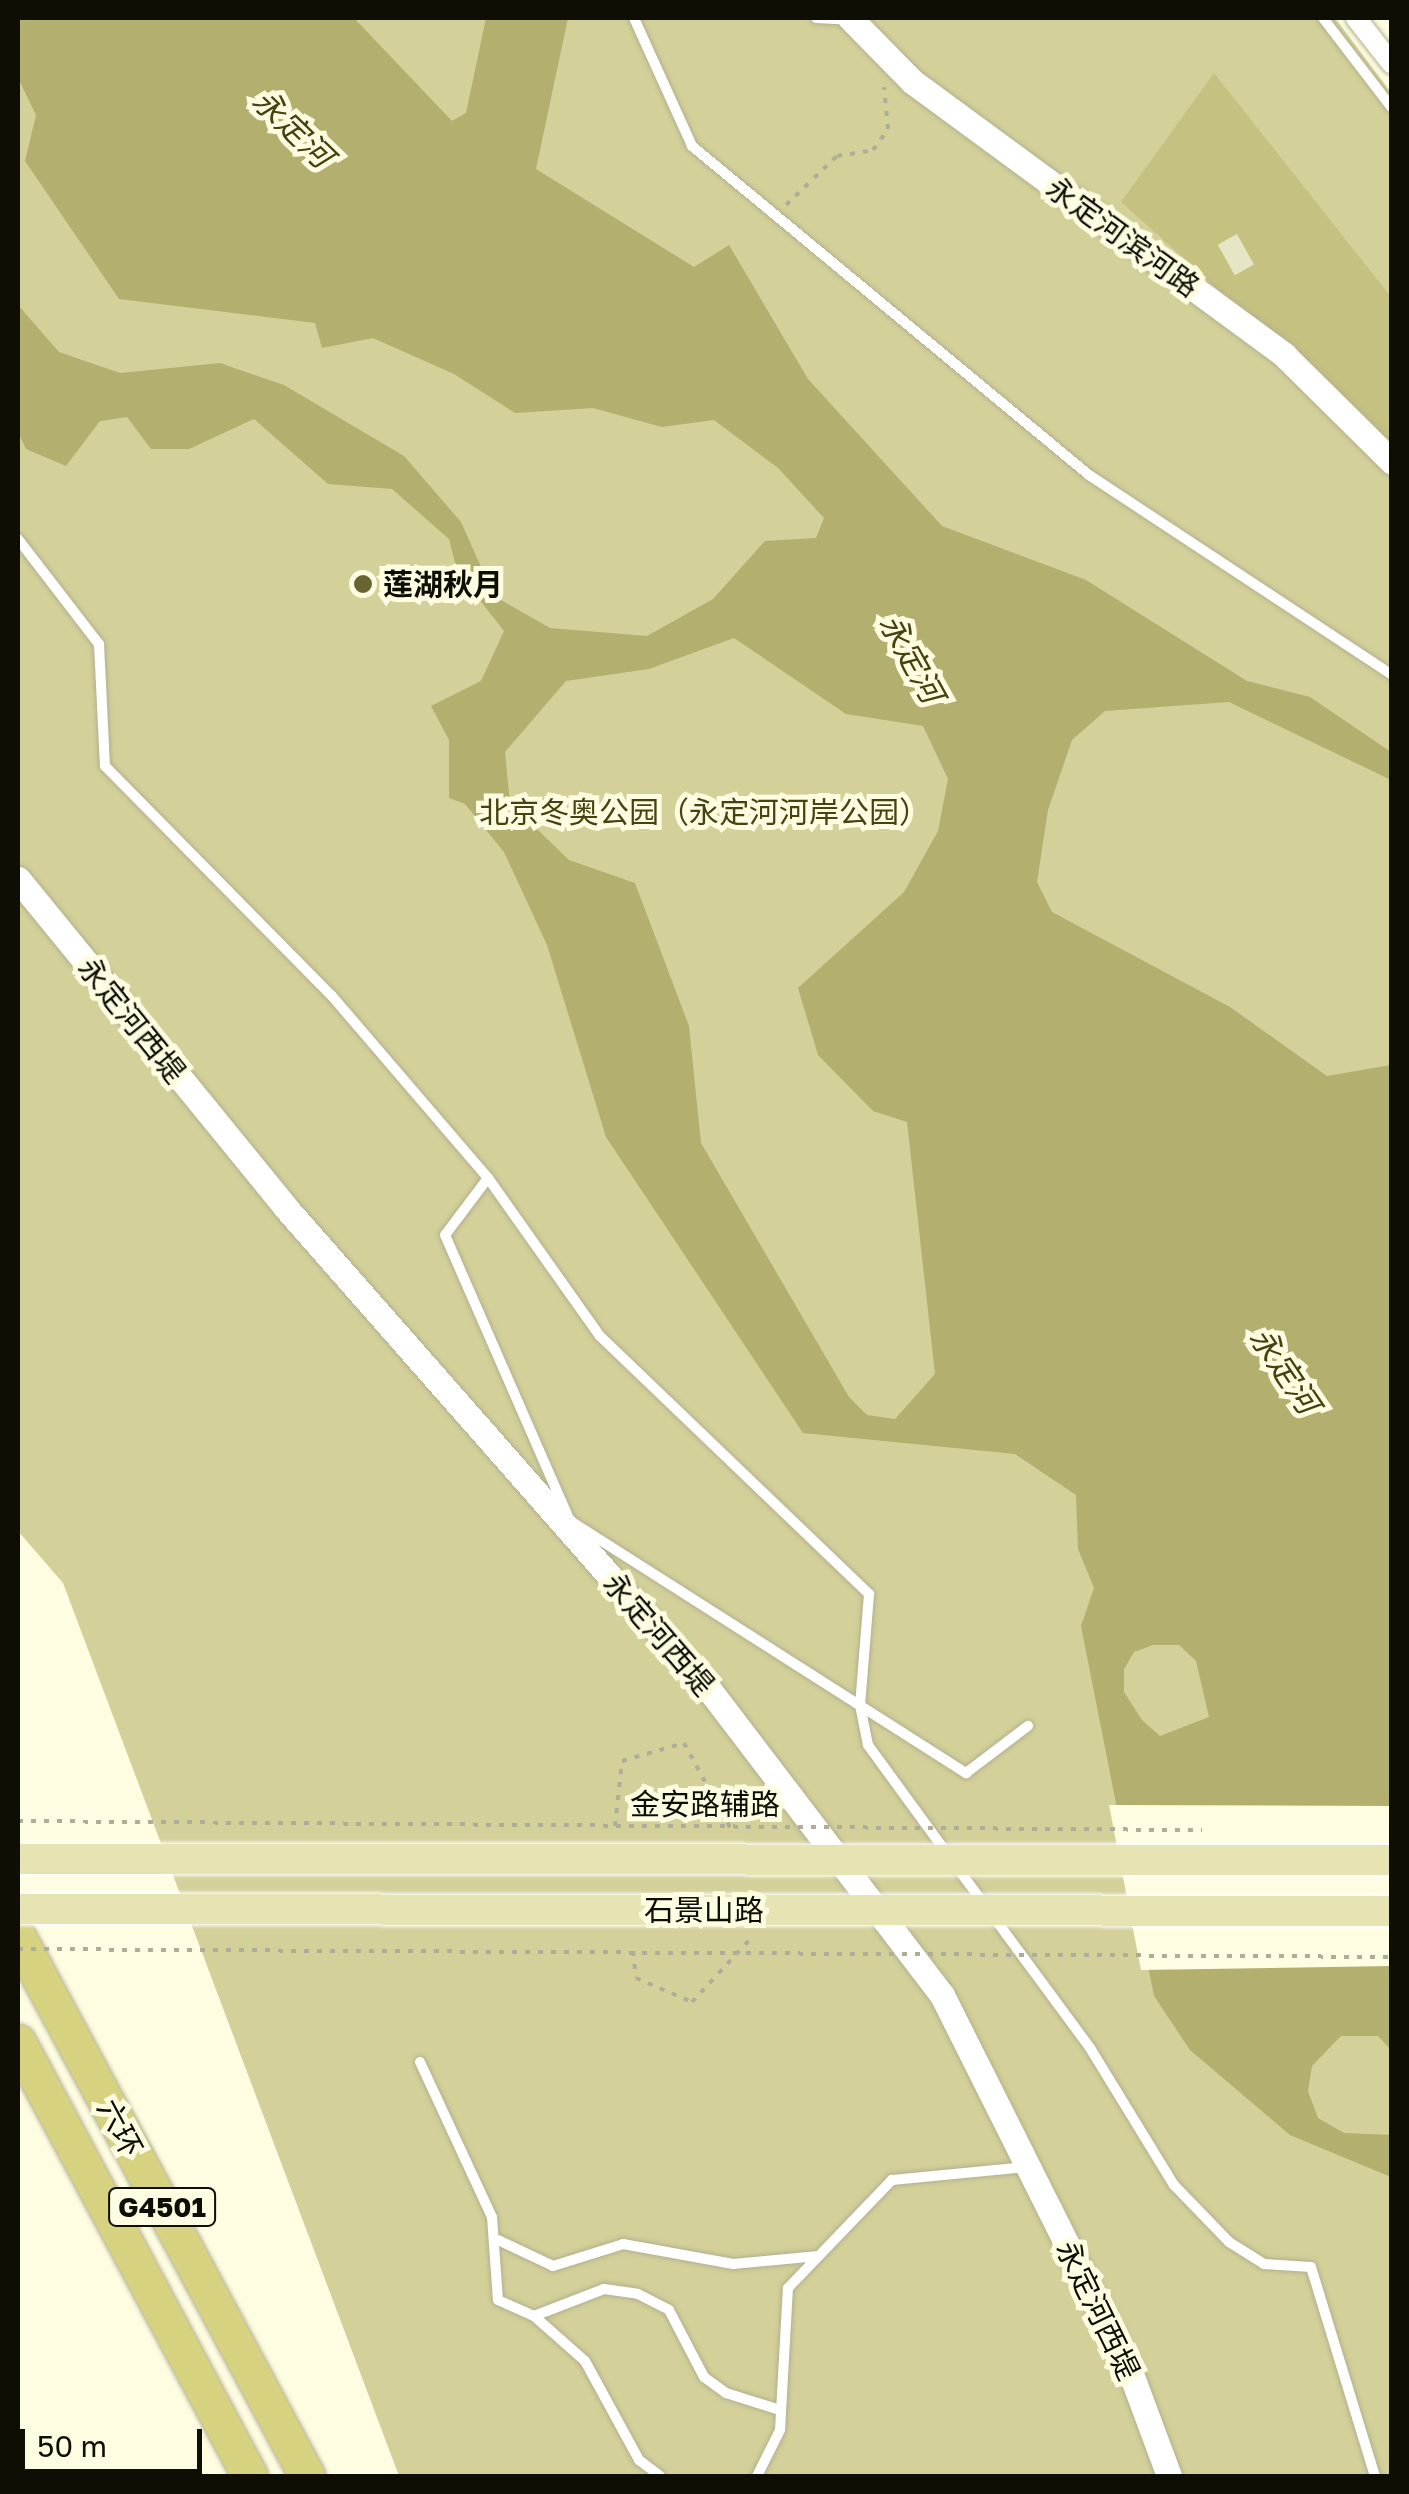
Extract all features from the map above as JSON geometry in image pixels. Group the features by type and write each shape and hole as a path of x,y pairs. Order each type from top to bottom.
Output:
{"highway":[{"name":"六环","path":"18,1937 307,2476"},
{"name":"六环","path":"18,2042 250,2476"}],"main road":[{"name":"石景山路","path":"18,1859 1392,1860"},
{"name":"石景山路","path":"18,1908 1392,1911"}],"street":[{"path":"1356,18 1392,64"},
{"name":"永定河滨河路","path":"851,19 882,54 1284,355 1392,462"},
{"name":"永定河西堤","path":"18,879 286,1208 568,1524 708,1688 942,1995 1130,2370 1168,2476"}],"lane":[{"path":"634,18 692,146 1089,474 1392,675"},
{"path":"816,18 851,19"},
{"path":"1322,18 1392,108"},
{"path":"18,539 99,644 105,766 332,996 488,1178 600,1336 868,1594 860,1705 868,1745 1090,2048 1174,2185 1229,2242 1264,2264 1312,2267 1375,2476"},
{"path":"488,1178 446,1235 568,1524 966,1773 1028,1726"},
{"path":"420,2062 472,2161 498,2240 491,2279 498,2300 534,2316 606,2386 639,2460 660,2476"},
{"path":"757,2476 780,2410 788,2288 892,2180 1028,2167"},
{"path":"498,2240 554,2266 624,2244 733,2264 820,2256"},
{"path":"534,2316 604,2289 638,2294 670,2310 704,2376 726,2393 780,2410"}],"path":[{"path":"775,215 838,156 873,150 888,130 882,54"},
{"path":"615,1826 622,1761 684,1743 738,1842"},
{"name":"金安路辅路","path":"18,1821 1212,1830"},
{"path":"633,1951 636,1978 692,2002 754,1935"},
{"path":"18,1950 1392,1957"}],"green space":[{"name":"北京冬奥公园（永定河河岸公园）","path":"18,18 1335,18 1391,93 1391,2476 399,2476 63,1583 18,1531"}],"shaded area":[{"path":"1214,73 1391,297 1391,444 1121,202"}],"water":[{"name":"永定河","path":"18,18 354,18 452,121 466,113 486,18 568,18 536,169 694,267 729,245 808,379 942,526 1086,580 1247,681 1310,697 1391,752 1391,780 1229,702 1105,711 1072,740 1048,810 1037,882 1052,912 1230,1007 1327,1076 1391,1065 1391,2050 1378,2036 1341,2036 1312,2066 1308,2091 1318,2118 1344,2133 1391,2135 1391,2177 1290,2135 1190,2050 1154,1996 1081,1626 1094,1588 1078,1549 1076,1495 1015,1454 803,1433 606,1137 547,945 504,852 465,804 449,798 449,740 431,706 481,681 504,631 457,571 449,539 392,489 328,484 254,419 189,449 151,449 127,417 100,421 66,466 26,449 18,432 18,305 59,352 120,373 220,363 284,385 404,456 461,522 494,596 550,628 647,636 713,599 765,541 816,538 824,518 778,468 714,420 662,427 593,408 515,413 454,374 373,338 322,348 315,323 119,299 25,161 36,115 18,78","holes":["734,638 846,714 923,726 948,779 938,831 904,892 798,988 818,1055 873,1111 907,1122 935,1374 895,1419 867,1415 849,1397 701,1143 689,1026 635,883 569,860 510,803 505,752 566,681 649,669","1153,1645 1179,1645 1196,1661 1209,1717 1160,1736 1142,1720 1124,1692 1124,1669 1134,1652"]}],"pier":[{"path":"1109,1805 1391,1806 1391,1966 1141,1970"}],"building":[{"path":"1237,234 1254,265 1235,275 1218,245"}],"place":[{"name":"莲湖秋月","path":"363,584"}]}
